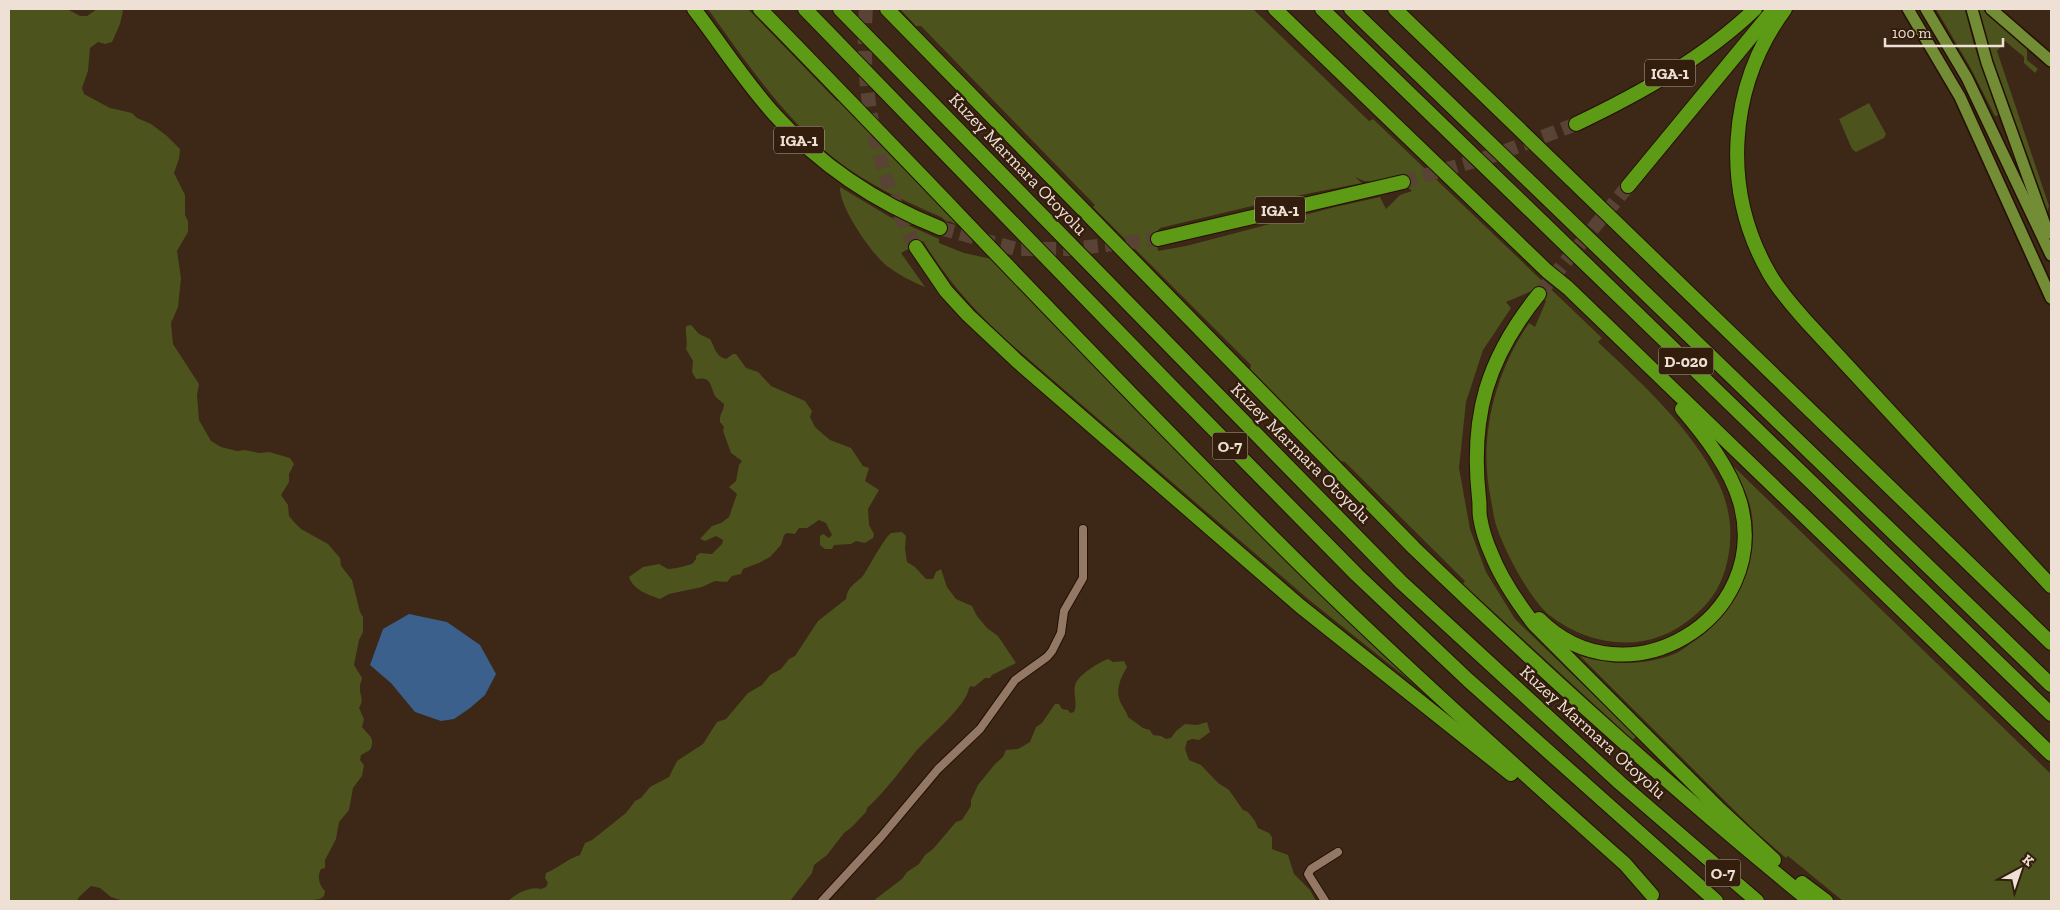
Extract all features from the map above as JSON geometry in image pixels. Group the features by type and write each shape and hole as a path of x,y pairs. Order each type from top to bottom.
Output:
{"highway":[{"name":"IGA-1","path":"694,9 761,98 804,144 826,163 865,190 901,211 940,228"},
{"path":"760,9 904,157 985,244 1325,588 1432,690 1625,864 1656,898"},
{"name":"O-7","path":"806,9 1169,384 1351,568 1468,680 1716,901"},
{"name":"Kuzey Marmara Otoyolu","path":"840,9 1401,582 1690,844 1757,901"},
{"path":"887,9 1427,560 1500,629 1719,826 1784,874 1826,901"},
{"path":"1275,9 1547,271 1568,288 2051,754"},
{"name":"D-020","path":"1322,9 2051,714"},
{"name":"D-020","path":"1351,9 2051,685"},
{"path":"1394,9 2051,643"},
{"name":"IGA-1","path":"1576,124 1660,80 1703,51 1755,9"},
{"path":"1628,186 1774,9"},
{"path":"1785,9 1768,34 1753,64 1744,94 1737,130 1737,172 1740,196 1748,225 1760,256 1778,286 1806,321 2051,586"},
{"name":"IGA-1","path":"1158,240 1403,182"},
{"path":"916,247 946,291 968,316 1017,361 1300,606 1479,747 1620,871 1656,898"},
{"path":"1479,500 1489,534 1505,569 1529,607 1545,624 1567,640 1597,651 1614,654 1640,654 1653,652 1680,641 1698,630 1712,617 1729,593 1739,571 1744,530 1740,502 1734,486 1712,448 1673,399 1556,284 1547,271"},
{"path":"1539,294 1503,346 1491,373 1484,398 1476,443 1476,464 1479,516 1491,554 1504,580 1534,624 1810,901"}],"main road":[{"path":"1908,9 1960,97 2051,298"},
{"path":"1926,9 1967,78 2051,256"},
{"path":"1972,9 1984,55 2051,247"},
{"path":"1992,9 2051,61"}],"street":[{"path":"822,901 881,837 944,763 980,729 1015,680 1047,658 1052,651 1061,633 1064,611 1082,578 1083,529"},
{"path":"1324,901 1308,874 1311,869 1338,852"}],"green space":[{"path":"9,9 67,9 80,16 87,16 97,9 120,9 123,11 120,24 112,42 105,44 98,42 90,48 88,71 82,88 84,94 110,108 132,113 137,118 151,124 180,149 174,173 185,195 185,215 188,221 188,232 177,251 181,278 178,307 171,323 173,344 199,384 197,395 199,420 211,441 221,447 237,451 269,452 290,458 294,464 289,474 289,482 281,495 288,505 289,516 301,529 328,544 340,558 341,566 352,580 363,617 363,632 359,640 354,665 362,678 360,689 362,702 359,708 364,719 362,727 371,737 372,746 370,750 361,755 360,760 364,765 362,776 353,788 349,810 339,822 336,839 325,860 325,868 321,869 319,881 325,891 324,896 320,899 307,901 123,901 111,897 100,888 91,886 77,901 9,901"},
{"path":"708,9 748,9 837,101 840,100 958,221 958,225 947,222 941,217 886,191 860,176 816,143 766,88"},
{"path":"900,9 1253,9 1369,121 1373,119 1602,338 1598,342 1648,390 1680,425 1708,463 1723,493 1730,520 1728,558 1720,583 1712,597 1701,610 1677,628 1659,637 1641,641 1603,640 1584,635 1549,615 1526,587 1512,562 1496,525 1487,477 1488,431 1498,385 1506,364 1529,323 1535,327 1546,301 1534,290 1506,302 1511,308 1483,350 1466,402 1459,468 1470,529 1486,572 1515,619 1636,736 1633,740 1463,584 1465,581 1345,462 1341,461 1250,369 1251,365 1093,207 1095,205 921,26 916,26","holes":["1355,177 1364,181 1375,182 1399,179 1412,191 1400,195 1386,209 1380,197 1186,246 1158,251 1155,234 1160,228 1286,198 1362,183"]},
{"path":"1936,9 1965,9 1974,45 1999,115 1995,116 1970,67"},
{"path":"1976,9 1982,9 2027,49 2027,60 2038,69 2035,73 2024,63 2024,57 2005,41 1997,51 2049,206 2047,213 1997,76"},
{"path":"1869,103 1886,134 1884,138 1856,152 1852,149 1839,119"},
{"path":"840,187 890,217 939,239 939,243 964,253 996,260 1378,649 1424,692 1308,599 1011,344 963,296 923,241 901,253 925,287 905,278 880,260 850,217 841,196"},
{"path":"691,325 699,334 710,339 717,353 722,358 726,359 736,354 746,368 758,372 771,386 805,401 812,411 810,417 815,427 830,440 851,448 863,466 869,468 865,481 879,490 868,509 869,525 874,534 873,538 865,543 856,541 851,544 834,545 832,549 825,549 820,545 820,536 823,534 829,538 832,535 826,523 819,520 807,528 799,528 795,534 787,533 784,535 781,545 770,557 743,569 741,574 732,576 727,582 715,581 702,587 669,594 660,599 642,591 631,582 629,577 643,567 659,564 668,569 677,568 692,564 700,553 712,554 722,544 723,540 716,536 705,541 700,539 712,526 721,523 729,517 737,494 729,487 736,481 739,465 742,461 731,453 723,431 724,427 720,422 724,404 715,396 708,380 696,379 692,372 693,361 686,349 686,326"},
{"path":"1734,467 2051,774 2051,901 1843,901 1788,856 1786,858 1755,831 1580,656 1603,661 1627,663 1663,658 1684,648 1720,619 1732,603 1741,586 1748,568 1752,549 1751,510 1746,493"},
{"path":"902,532 906,536 907,562 915,567 926,579 933,579 936,572 941,569 947,587 956,599 972,606 977,616 987,628 998,636 1016,663 969,688 967,695 955,711 917,750 867,808 866,812 844,833 827,855 814,865 812,873 790,901 508,901 523,891 546,887 548,883 545,878 546,873 580,855 585,843 592,840 626,813 635,801 641,798 650,787 669,777 677,761 703,744 717,722 726,719 748,693 762,685 770,675 781,669 789,659 795,656 818,621 846,599 849,590 864,575 887,537 891,533"},
{"path":"1108,659 1113,662 1124,661 1127,667 1118,692 1120,702 1128,717 1143,728 1150,730 1153,735 1166,739 1171,738 1185,724 1197,725 1207,722 1210,732 1199,740 1192,739 1187,741 1185,749 1189,760 1201,765 1218,783 1229,790 1243,810 1248,812 1255,821 1258,828 1269,833 1272,837 1272,849 1288,855 1294,874 1310,890 1316,901 873,901 919,864 956,822 962,820 971,806 971,800 978,785 1003,757 1006,750 1018,749 1030,742 1036,727 1042,723 1055,704 1059,704 1062,709 1068,710 1070,713 1074,712 1076,705 1075,685 1077,681 1089,670"}],"water":[{"path":"409,614 447,622 480,645 496,674 485,695 454,719 441,721 415,712 391,683 370,665 383,629"}],"tunnel":[{"path":"866,9 866,70 874,131 890,191 916,247"},
{"path":"1403,182 1495,155 1576,124"},
{"path":"1539,294 1628,186"},
{"path":"940,228 1016,249 1071,249 1158,239"}]}
